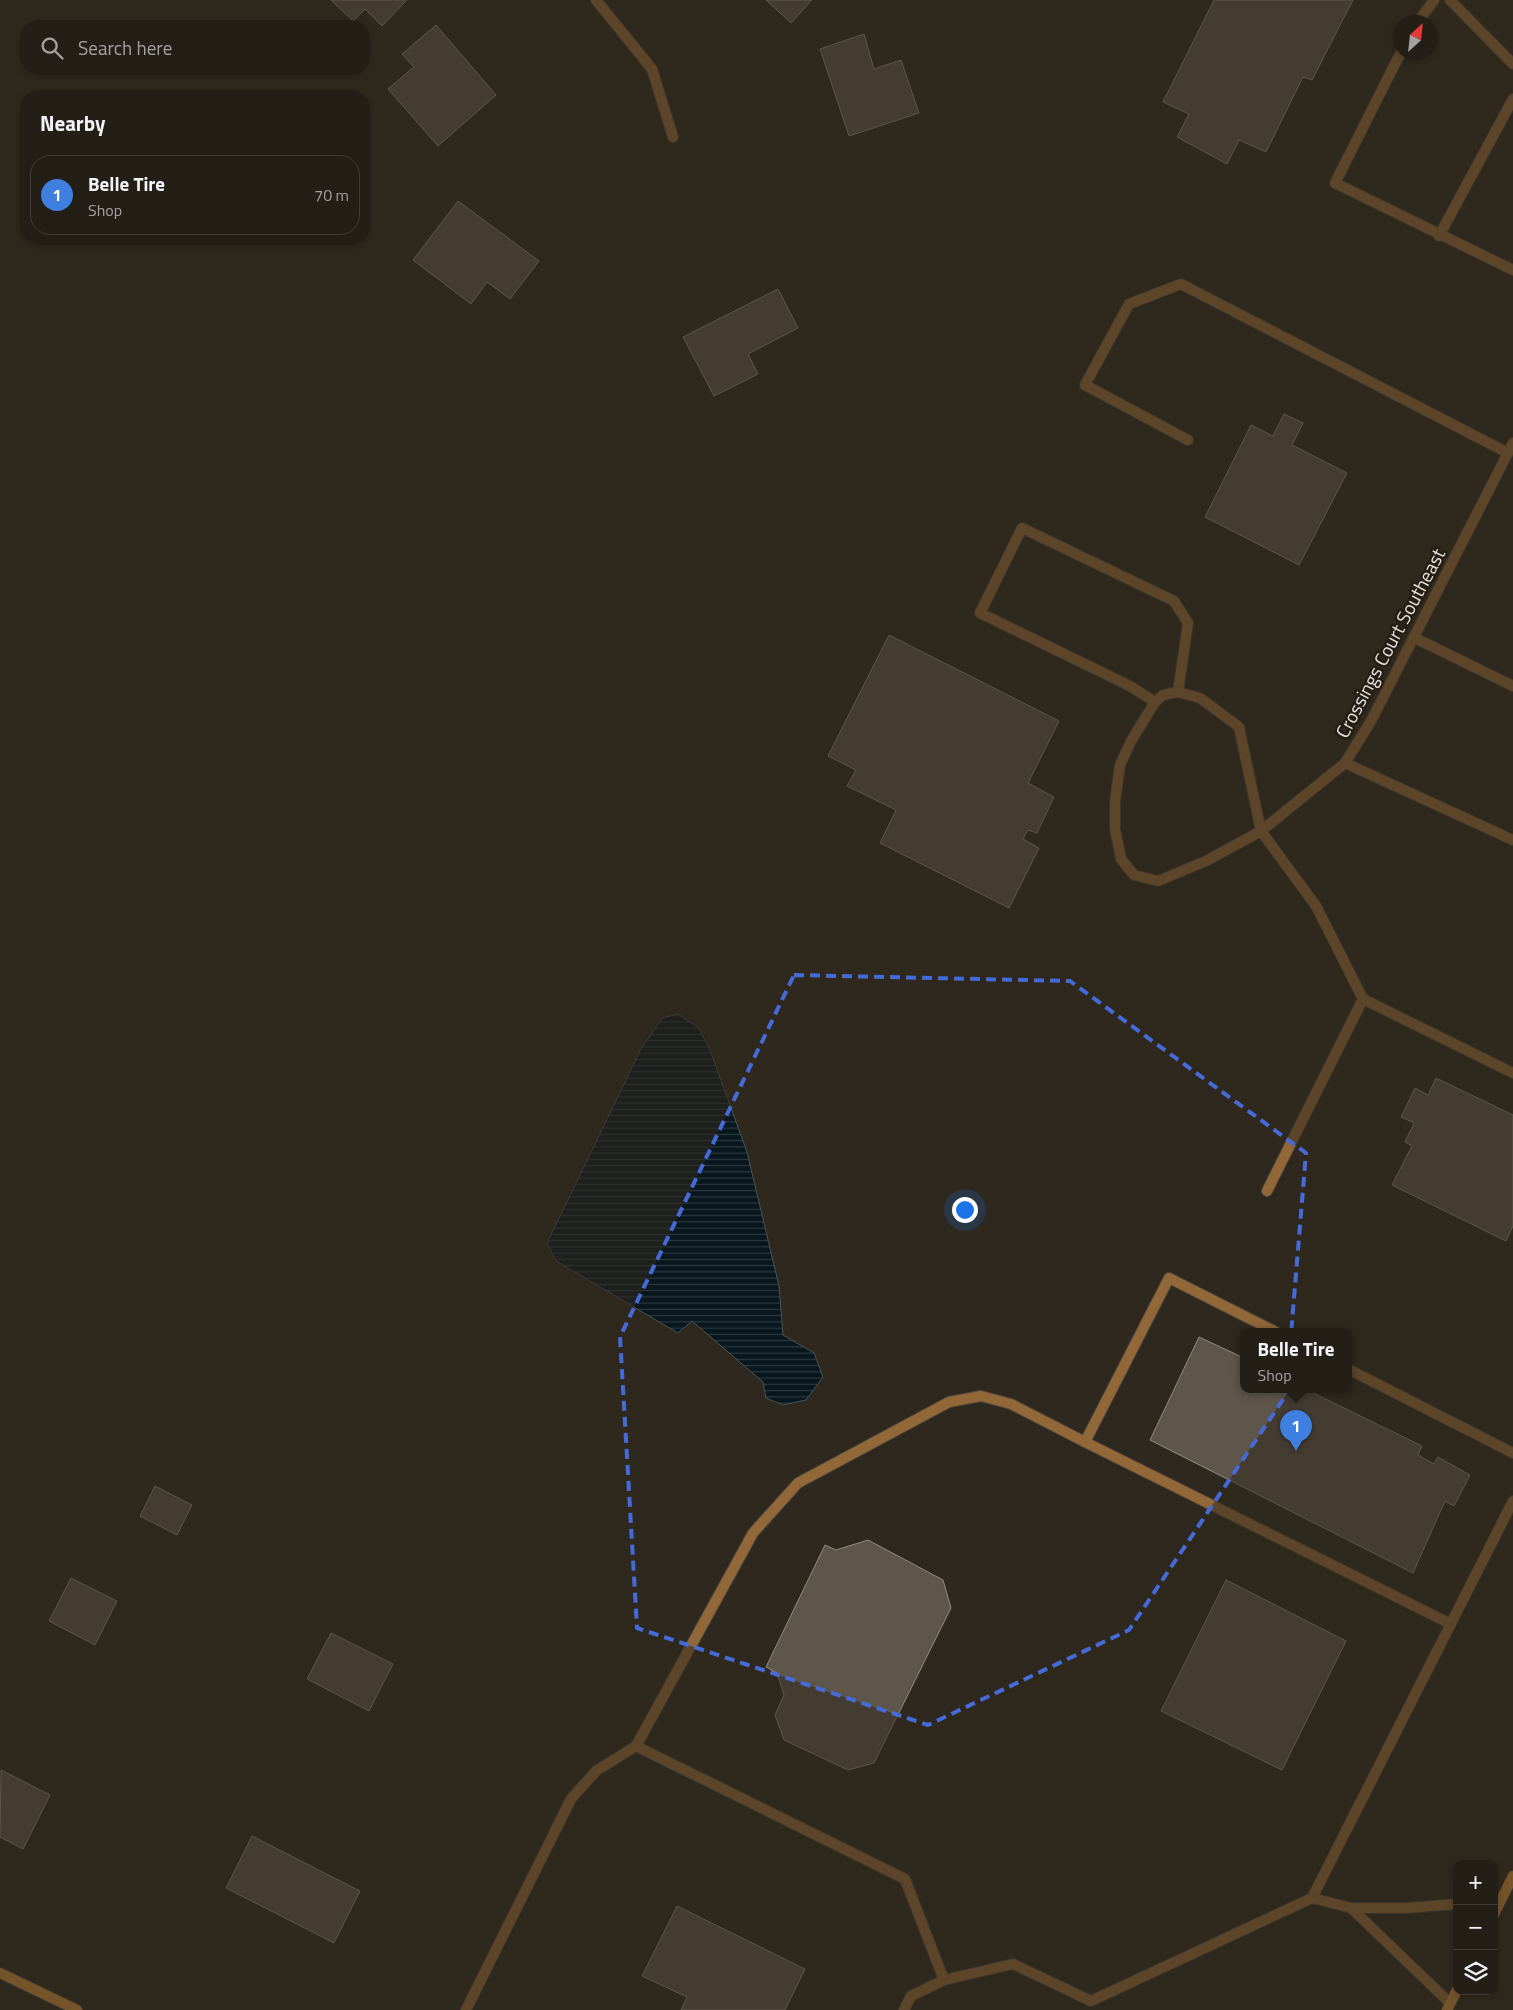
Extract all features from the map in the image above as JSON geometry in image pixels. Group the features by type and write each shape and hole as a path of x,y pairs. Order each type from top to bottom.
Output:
{"main road":[{"path":"1498,1899 1513,1876"},
{"path":"0,1972 77,2010"}],"street":[{"path":"596,0 652,68 674,137"},
{"path":"1423,15 1434,0"},
{"path":"1450,0 1513,64"},
{"path":"1397,60 1335,183 1439,236 1513,270"},
{"path":"1439,236 1513,99"},
{"path":"1188,440 1085,385 1129,304 1181,284 1508,453"},
{"name":"Crossings Court Southeast","path":"1261,831 1345,763 1371,721 1513,443"},
{"path":"1155,702 1130,686 980,613 1022,528 1174,601 1188,623 1178,692"},
{"path":"1414,638 1513,686"},
{"path":"1261,831 1206,861 1158,881 1134,875 1121,859 1115,829 1115,802 1120,765 1131,741 1155,702 1163,695 1178,692 1200,698 1239,727 1261,831 1316,906 1363,1000 1513,1073"},
{"path":"1345,763 1513,840"},
{"path":"1267,1191 1363,1000"},
{"path":"1085,1442 1169,1278 1268,1328"},
{"path":"1352,1371 1513,1453"},
{"path":"466,2010 571,1798 596,1771 636,1746 753,1534 798,1483 949,1402 981,1396 1011,1404 1451,1624"},
{"path":"904,2010 911,1996 944,1980 1013,1964 1092,2006 1312,1898 1513,1501"},
{"path":"636,1746 905,1879 944,1980"},
{"path":"1312,1898 1352,1908 1406,1908 1453,1904"},
{"path":"1352,1908 1449,2006"}],"highlighted area":[{"path":"794,975 1070,981 1306,1153 1286,1395 1129,1630 928,1725 637,1628 620,1337"}],"shaded area":[{"path":"678,1014 699,1028 710,1050 747,1152 779,1286 783,1335 814,1353 823,1377 806,1400 783,1405 766,1398 763,1382 692,1321 678,1333 556,1261 547,1243 641,1049 662,1018"}],"building":[{"path":"331,0 407,0 382,26 365,9 352,20"},
{"path":"766,0 812,0 791,23"},
{"path":"1214,0 1353,0 1312,80 1303,77 1266,152 1239,140 1227,164 1177,137 1189,114 1163,102"},
{"path":"436,25 496,95 438,146 388,89 414,67 402,54"},
{"path":"864,34 874,69 901,60 919,113 849,136 820,49"},
{"path":"458,201 539,261 510,299 487,282 471,304 413,260"},
{"path":"778,289 798,328 748,354 758,374 714,396 683,337"},
{"path":"1284,414 1303,423 1292,445 1347,473 1299,565 1205,517 1251,425 1273,436"},
{"path":"889,635 1059,721 1028,783 1054,797 1037,833 1028,830 1023,839 1039,848 1009,908 880,843 896,810 847,786 856,770 828,756"},
{"path":"1436,1078 1513,1115 1513,1226 1506,1241 1392,1185 1412,1146 1405,1142 1414,1123 1401,1117 1415,1088 1428,1095"},
{"path":"1199,1337 1240,1356 1240,1393 1313,1393 1422,1446 1418,1455 1434,1464 1438,1457 1470,1475 1454,1506 1445,1501 1413,1573 1150,1440"},
{"path":"155,1486 192,1505 177,1535 140,1516"},
{"path":"868,1540 943,1580 951,1608 874,1763 848,1770 784,1740 775,1715 784,1695 777,1673 766,1667 825,1545 836,1550"},
{"path":"71,1578 117,1601 95,1645 49,1621"},
{"path":"1226,1580 1346,1641 1282,1770 1161,1711"},
{"path":"331,1633 393,1664 369,1711 307,1679"},
{"path":"1,1770 50,1795 23,1849 0,1837"},
{"path":"252,1836 360,1891 334,1943 226,1888"},
{"path":"677,1906 805,1969 785,2010 681,2010 687,1997 642,1976"}],"place":[{"name":"Belle Tire","path":"1296,1451"}]}
